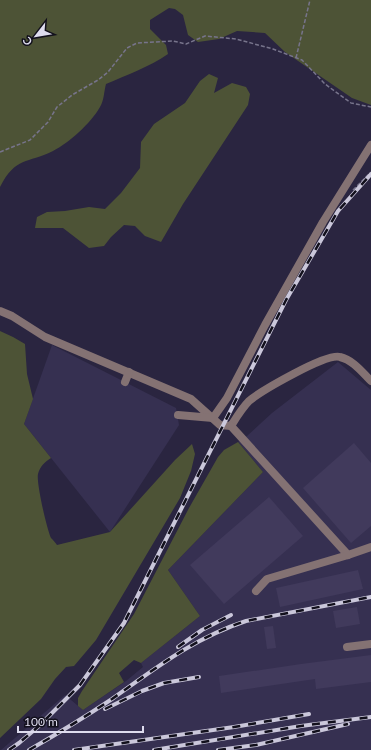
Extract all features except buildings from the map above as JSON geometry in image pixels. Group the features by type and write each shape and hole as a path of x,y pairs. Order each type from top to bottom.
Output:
{"street":[{"path":"212,418 227,398 265,325 323,222 371,144"},
{"path":"0,311 12,316 46,337 191,399 220,425 231,426 348,555"},
{"path":"231,426 236,417 249,402 286,378 325,359 338,356 353,363 371,381"},
{"path":"125,382 130,372"},
{"path":"178,414 212,418"},
{"path":"256,591 267,579 371,547"},
{"path":"347,647 371,644"}],"path":[{"path":"296,58 310,0"},
{"path":"0,152 30,140 48,122 57,107 72,95 98,80 108,72 127,48 137,43 173,41 186,44 205,36 236,39 273,49 302,60 325,84 351,103 371,107"}],"shaded area":[{"path":"52,345 176,408 179,425 110,532 24,424"},
{"path":"338,362 371,390 371,750 1,750 65,695 83,710 126,681 143,667 141,663 200,616 168,570 263,472 238,442 247,436 272,413"}],"green space":[{"path":"0,0 371,0 371,105 352,98 285,52 265,33 237,31 219,39 198,42 188,35 183,15 175,9 169,8 150,20 150,29 166,45 168,54 146,67 106,84 100,107 91,120 79,132 66,143 53,151 17,165 11,170 0,187"},
{"path":"209,74 218,78 214,93 232,83 246,87 250,94 248,105 183,204 161,242 145,236 135,226 124,225 104,246 89,248 63,228 35,228 37,217 47,212 89,207 105,209 121,193 140,168 141,142 154,124 185,103 200,81"},
{"path":"0,331 25,344 27,374 33,399 24,424 51,458 41,466 38,479 40,496 47,526 51,538 57,545 110,532 175,460 192,444 195,454 191,471 180,498 96,640 74,666 66,667 55,679 41,699 0,738"},
{"path":"238,442 263,472 168,570 200,616 141,663 134,660 119,673 124,682 83,710 78,706 78,698 82,691 134,614 189,508 218,457 224,450"}],"railway":[{"path":"9,750 39,726 80,685 124,623 286,300 338,211 371,174"},
{"path":"29,750 102,706 160,665 209,636 246,621 371,597"},
{"path":"178,647 202,630 231,615"},
{"path":"105,709 142,691 164,683 199,677"},
{"path":"74,750 234,727 309,714"},
{"path":"154,750 301,726 371,717"},
{"path":"218,750 256,745 348,724"}]}
